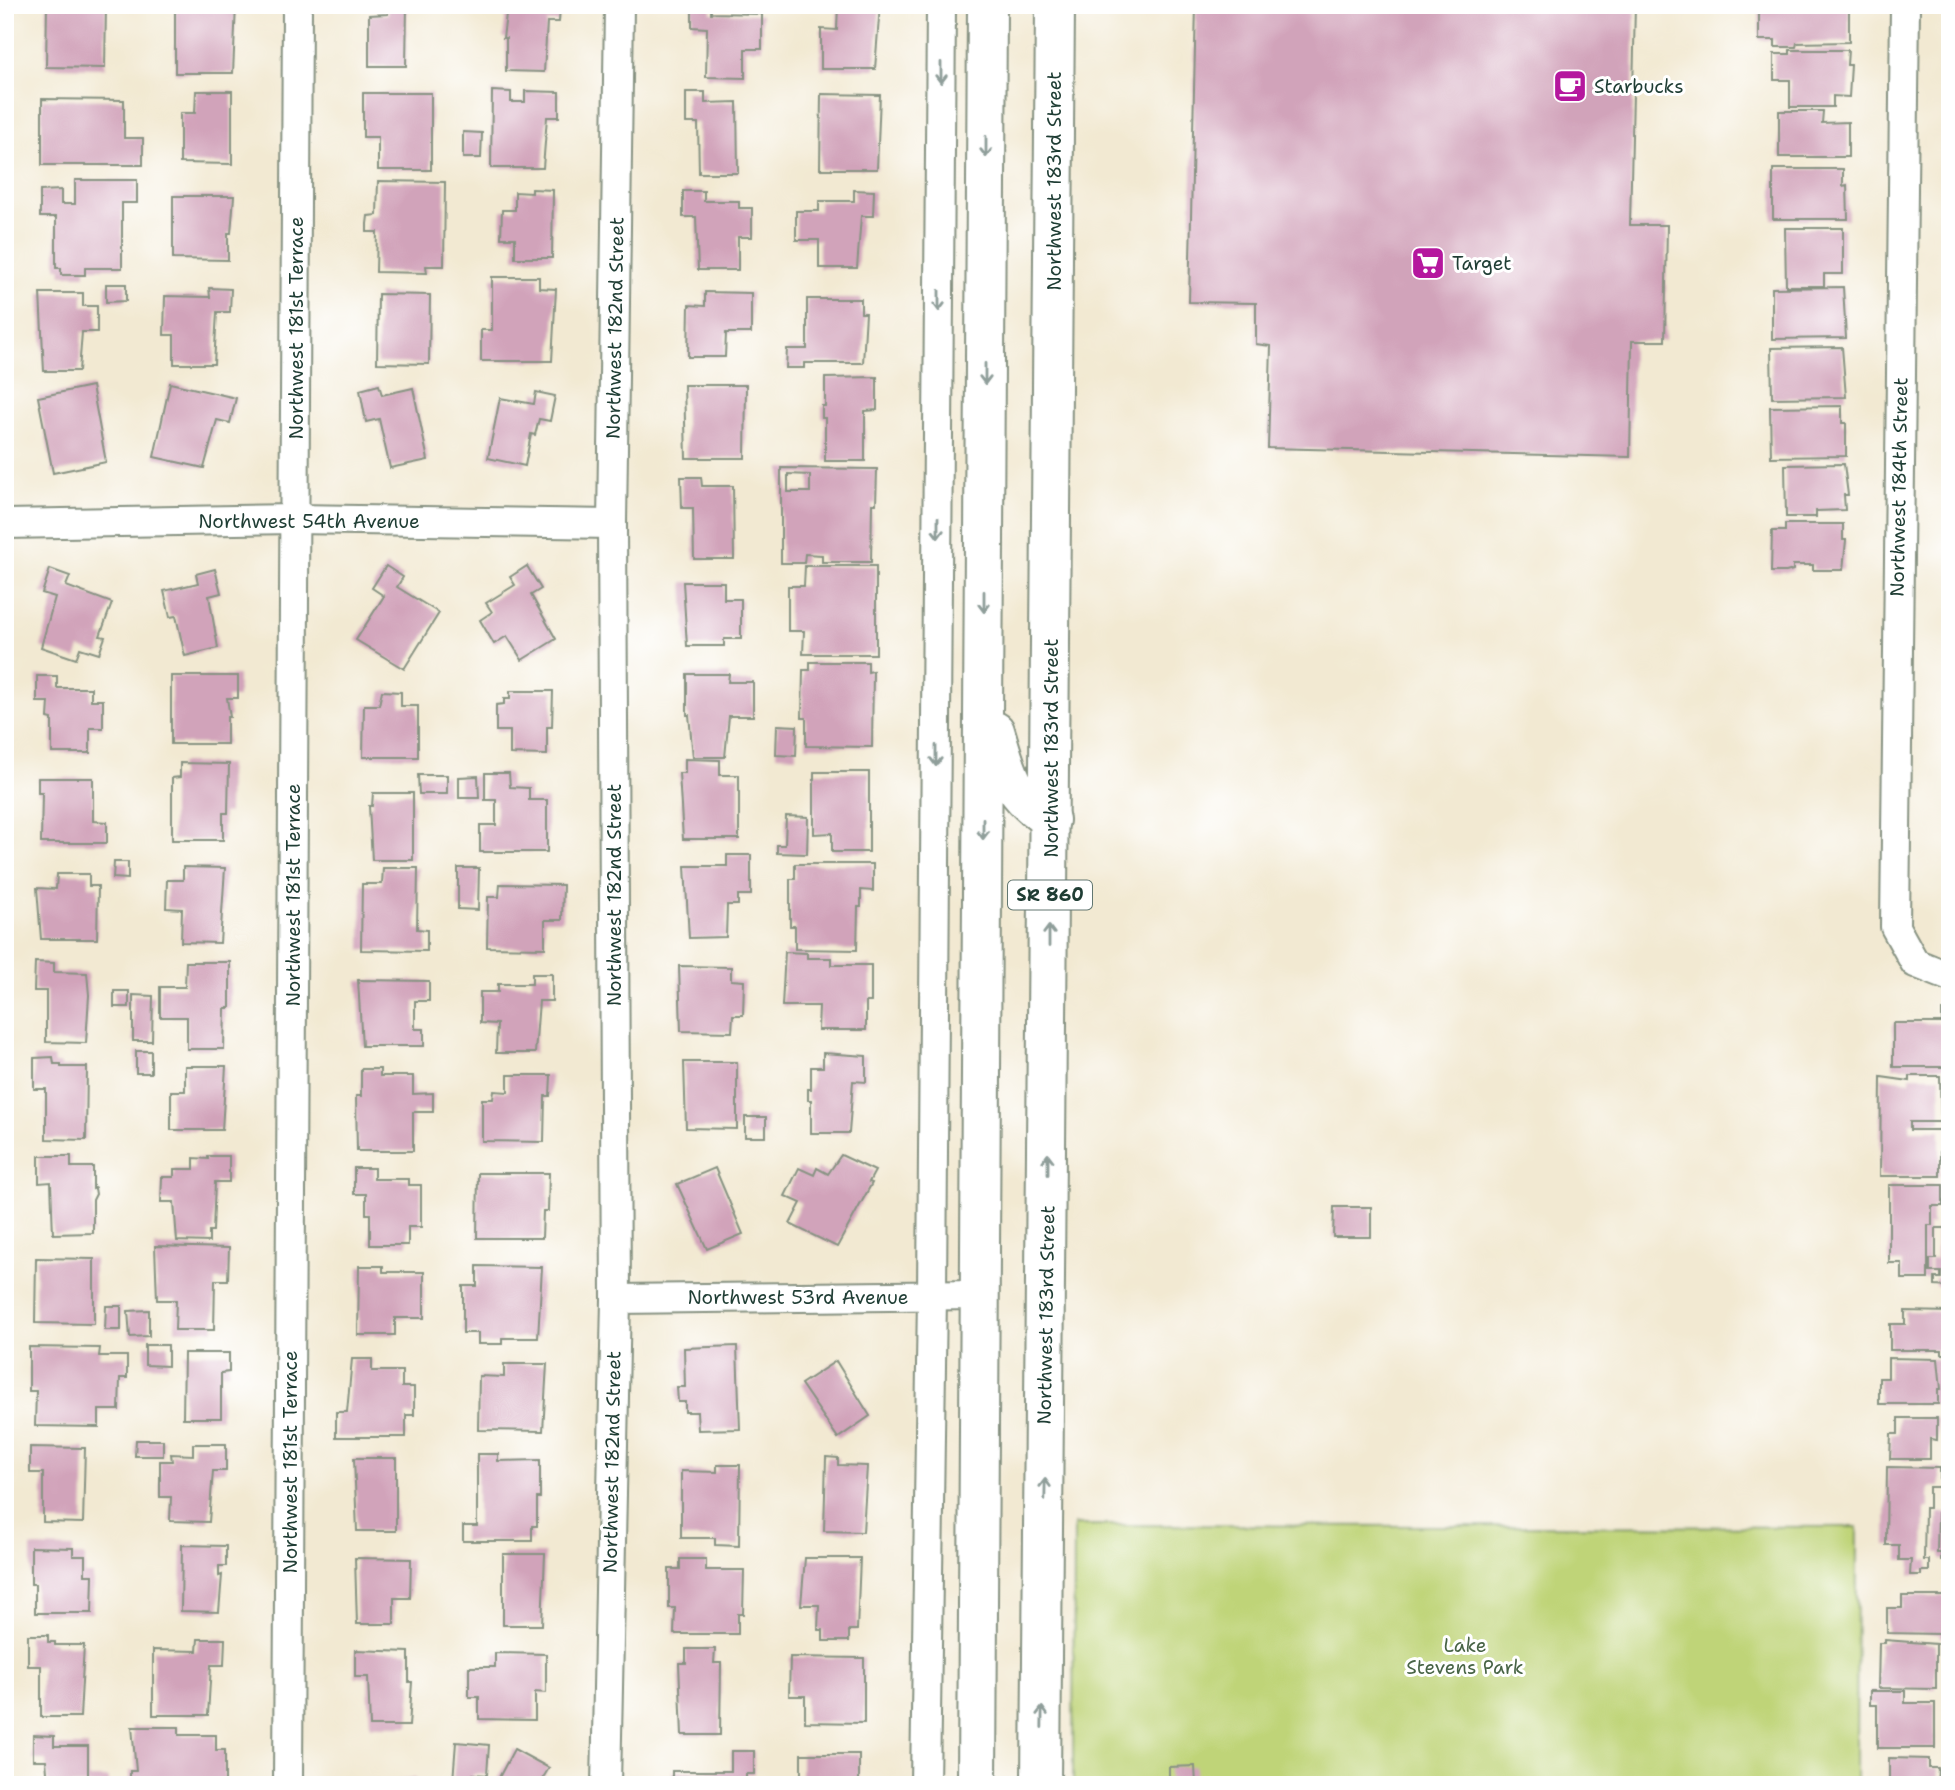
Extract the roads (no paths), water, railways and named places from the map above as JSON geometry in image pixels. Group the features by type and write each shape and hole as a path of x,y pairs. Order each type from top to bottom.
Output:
{"main road":[{"name":"SR 860","path":"977,1785 987,5"},
{"name":"Northwest 183rd Street","path":"1041,1785 1055,5"},
{"path":"983,692 1010,783 1027,804 1050,820"}],"street":[{"name":"Northwest 181st Terrace","path":"288,1785 298,5"},
{"name":"Northwest 182nd Street","path":"606,1785 616,1299 612,524 619,5"},
{"path":"925,1785 932,1296 941,5"},
{"name":"Northwest 184th Street","path":"1905,5 1895,927 1915,963 1950,977"},
{"name":"Northwest 54th Avenue","path":"5,524 295,519 612,524"},
{"name":"Northwest 53rd Avenue","path":"616,1299 980,1296"}],"place":[{"name":"Starbucks","path":"1570,86"},
{"name":"Target","path":"1428,263"}],"park label":[{"name":"Lake Stevens Park","path":"1465,1656"}]}
